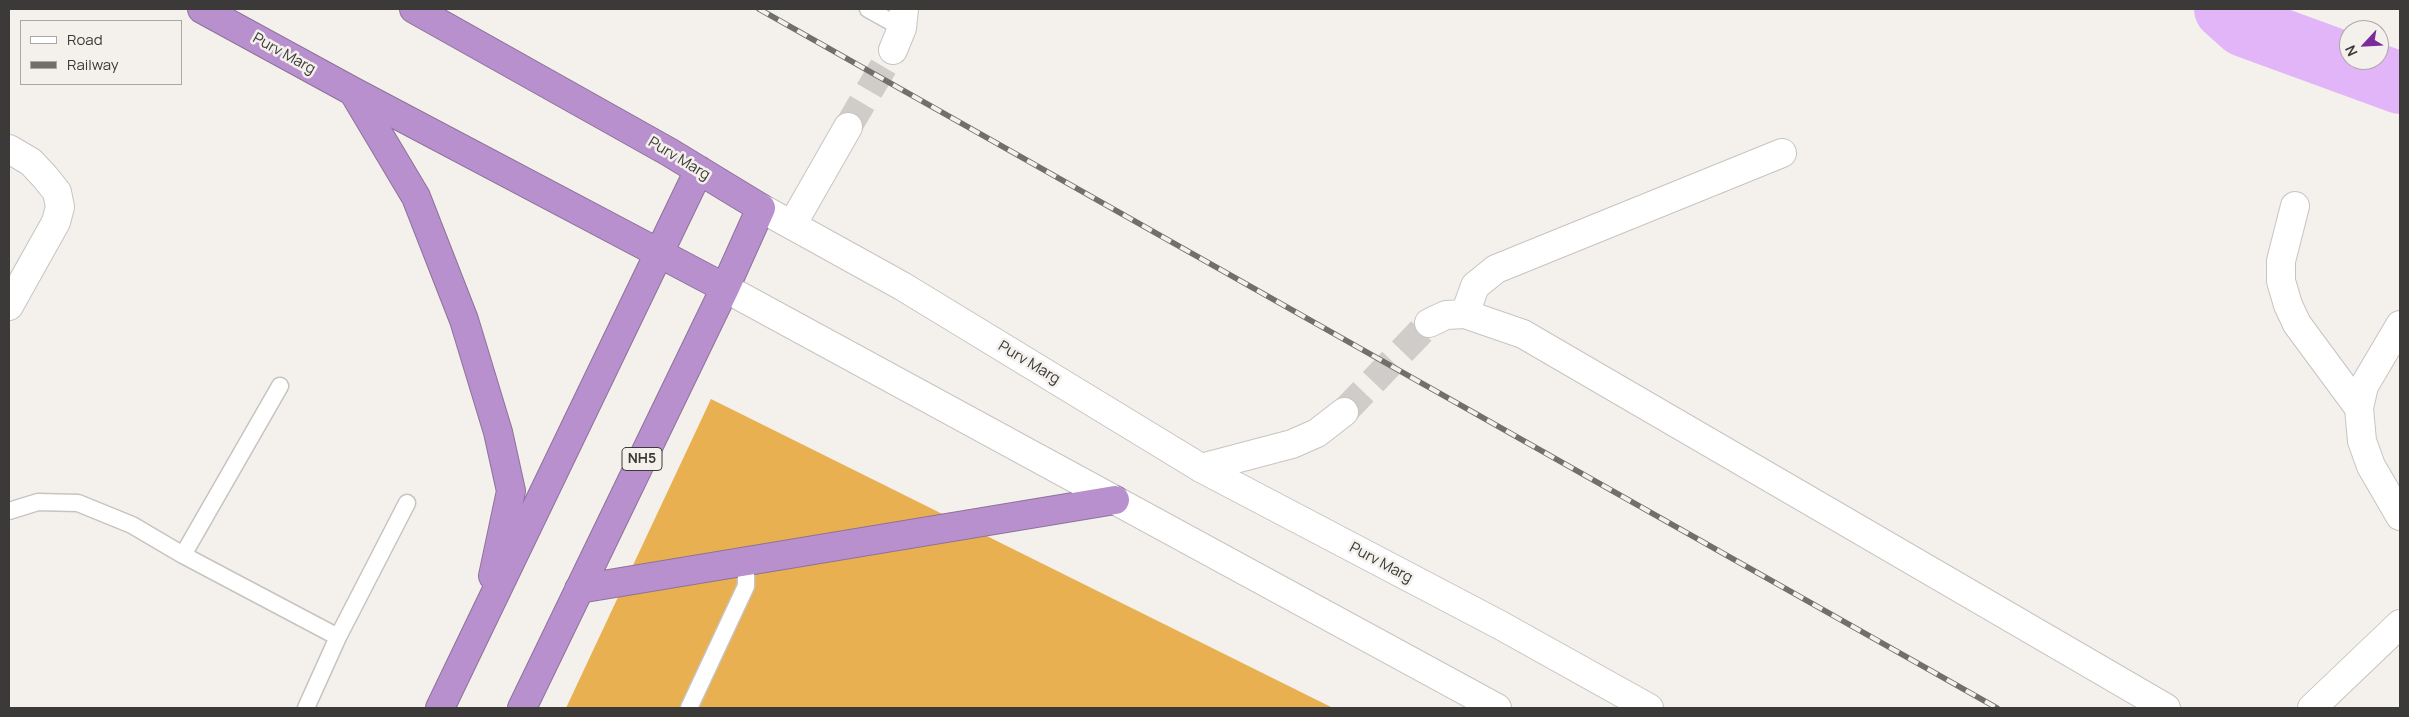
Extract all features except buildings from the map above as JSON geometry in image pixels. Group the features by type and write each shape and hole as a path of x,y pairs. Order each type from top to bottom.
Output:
{"highway":[{"name":"Purv Marg","path":"202,9 354,92 725,288"},
{"name":"Purv Marg","path":"414,9 699,170 761,208"},
{"path":"354,92 416,197 464,320 498,432 511,491 484,619"},
{"path":"440,708 699,170"},
{"name":"NH5","path":"522,708 725,288 761,208"},
{"path":"579,589 1115,500"}],"street":[{"path":"792,225 848,127"},
{"path":"9,150 31,162 45,177 57,192 60,208 56,222 9,306"},
{"path":"1465,314 1475,286 1496,270 1782,153"},
{"path":"2295,206 2281,261 2281,281 2288,305 2297,324 2359,408"},
{"name":"Purv Marg","path":"761,208 902,286 1201,468 1500,625 1649,708"},
{"path":"725,288 1493,707"},
{"path":"1429,323 1446,315 1465,314 1523,334 2166,708"},
{"path":"2400,325 2364,386 2359,408 2362,441 2371,466 2400,516"},
{"path":"1201,468 1292,444 1317,433 1344,412"},
{"path":"2312,708 2400,624"}],"lane":[{"path":"868,9 900,29"},
{"path":"183,555 280,386"},
{"path":"9,511 38,502 78,503 132,525 183,555 338,637"},
{"path":"306,708 338,637 408,502"},
{"path":"689,708 746,586 746,562"}],"shaded area":[{"path":"711,399 1333,708 566,708"}],"waterway":[{"path":"2225,9 2244,26 2400,83"}],"tunnel":[{"path":"848,127 893,50"},
{"path":"1344,412 1429,323"}],"railway":[{"path":"759,9 1997,708"}]}
